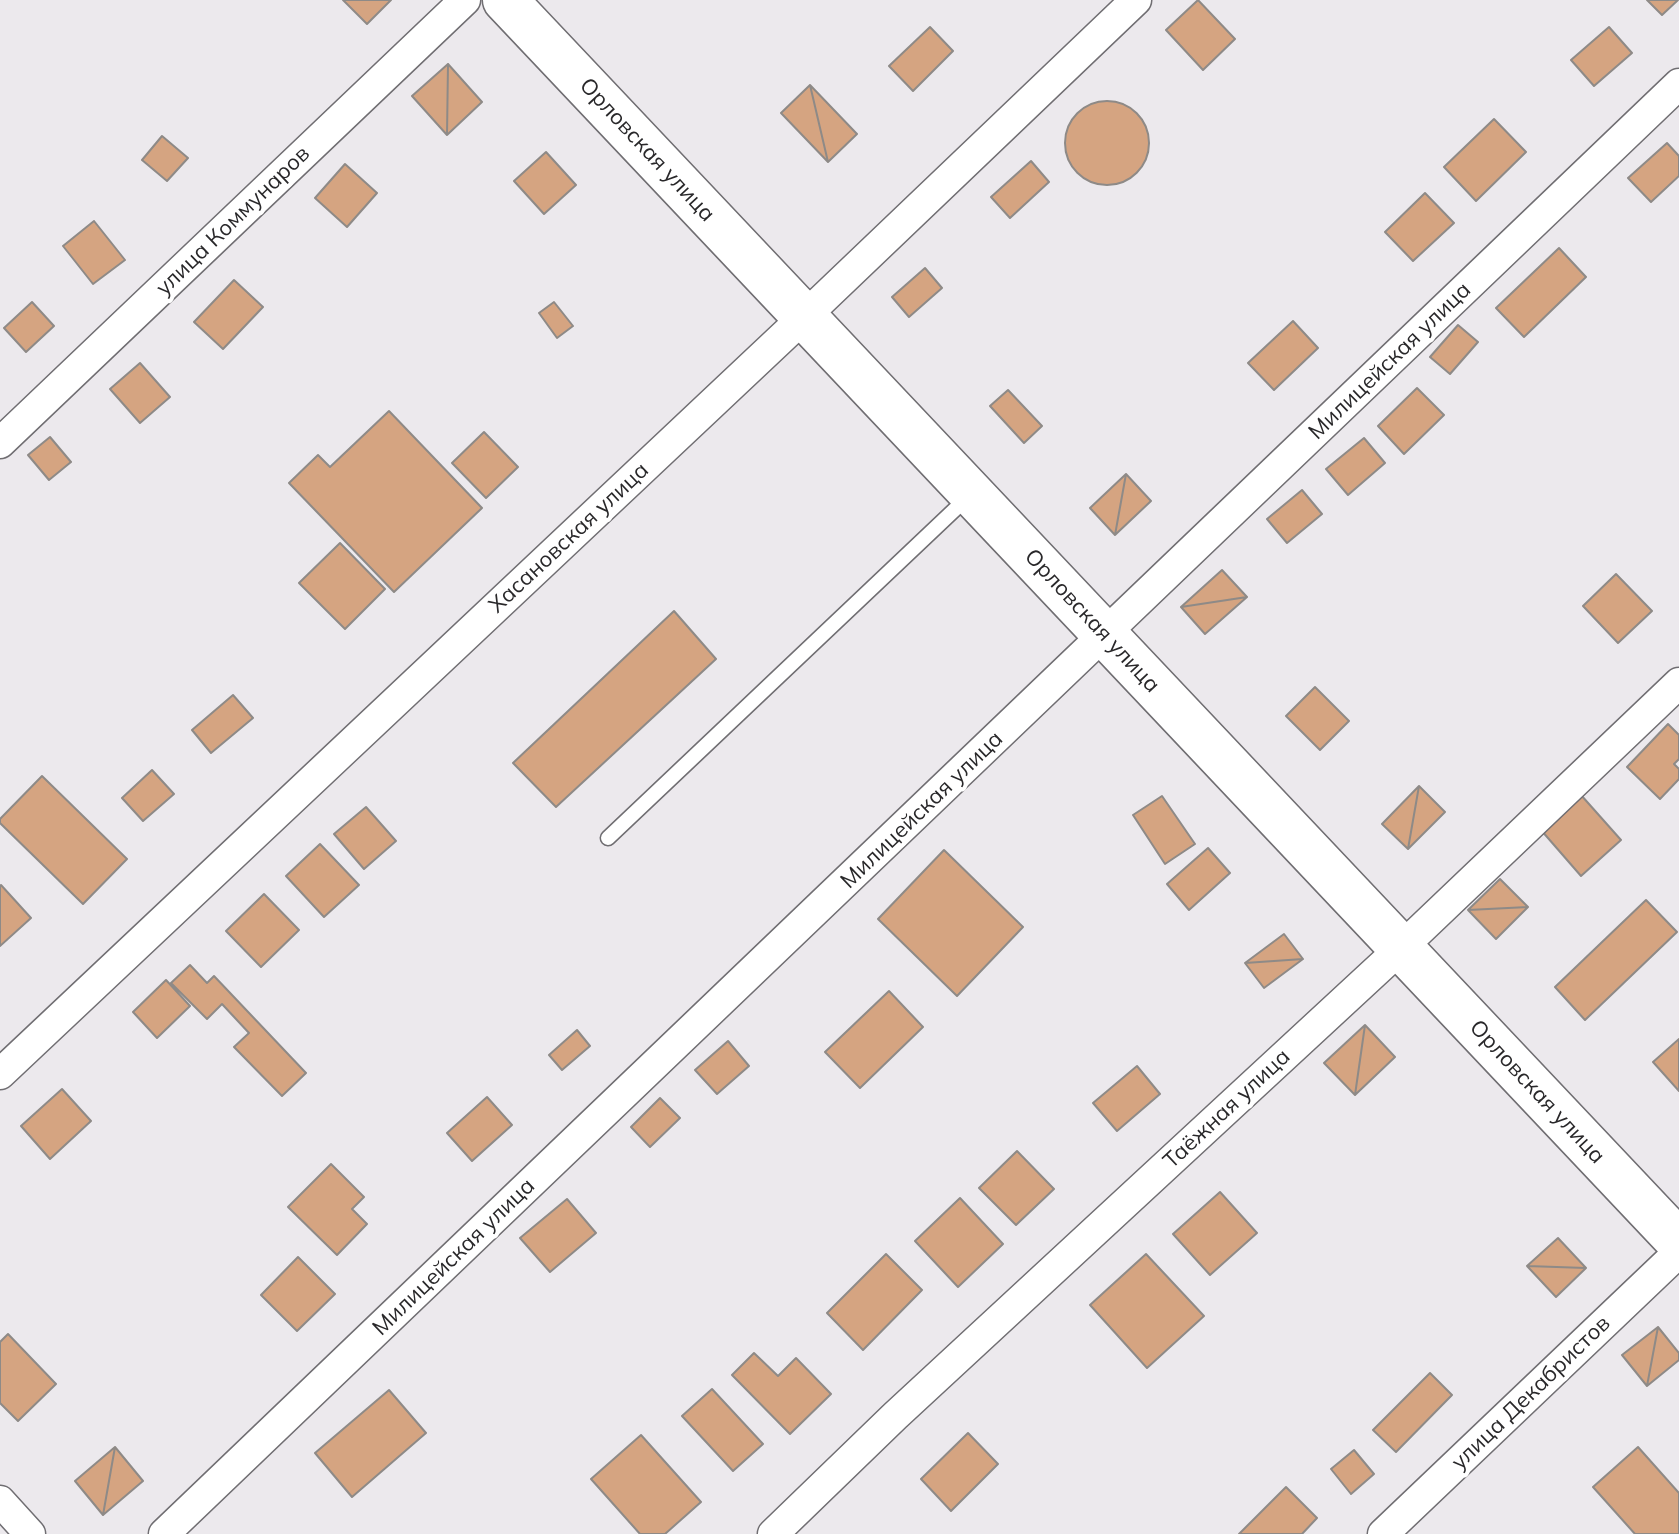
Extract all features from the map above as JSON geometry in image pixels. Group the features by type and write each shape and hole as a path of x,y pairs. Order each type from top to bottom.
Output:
{"highway":[{"name":"Орловская улица","path":"505,0 1679,1242"}],"street":[{"name":"улица Коммунаров","path":"0,443 465,0"},
{"name":"Хасановская улица","path":"0,1074 1136,0"},
{"name":"Милицейская улица","path":"164,1534 1679,84"},
{"name":"Таёжная улица","path":"773,1534 906,1405 1401,948 1679,683"},
{"name":"улица Декабристов","path":"1383,1534 1679,1252"},
{"path":"0,1501 30,1534"}],"lane":[{"path":"608,838 971,494"}],"building":[{"path":"343,0 391,0 367,24"},
{"path":"1198,0 1235,39 1203,70 1166,30"},
{"path":"1647,0 1678,0 1662,15"},
{"path":"930,27 953,51 913,91 889,66"},
{"path":"1609,27 1632,53 1594,86 1571,60"},
{"path":"448,64 482,102 447,135"},
{"path":"448,64 447,135 412,96"},
{"path":"810,85 857,134 828,162"},
{"path":"810,85 828,162 781,113"},
{"path":"1107,101 1123,104 1137,113 1146,127 1149,143 1146,159 1137,173 1123,182 1107,185 1091,182 1077,173 1068,159 1065,143 1068,127 1077,113 1091,104"},
{"path":"1494,119 1526,152 1476,201 1444,167"},
{"path":"162,136 188,158 167,181 142,160"},
{"path":"1667,143 1679,156 1679,176 1651,202 1628,178"},
{"path":"546,152 576,185 544,214 514,181"},
{"path":"1031,161 1049,182 1010,218 991,197"},
{"path":"345,164 377,193 347,227 315,198"},
{"path":"1425,193 1454,223 1413,261 1385,232"},
{"path":"94,221 125,260 93,284 63,246"},
{"path":"1559,248 1586,277 1524,337 1496,308"},
{"path":"925,268 942,288 909,317 892,297"},
{"path":"234,280 263,307 223,349 194,322"},
{"path":"32,302 54,326 26,352 4,328"},
{"path":"554,302 573,326 557,338 539,313"},
{"path":"1293,321 1318,348 1274,390 1248,363"},
{"path":"1458,325 1478,342 1450,374 1430,357"},
{"path":"140,363 170,397 140,423 110,389"},
{"path":"1417,388 1444,415 1404,454 1378,426"},
{"path":"1008,390 1042,426 1024,443 990,406"},
{"path":"389,411 482,508 394,592 289,483 318,455 330,467"},
{"path":"484,432 518,467 486,498 452,463"},
{"path":"50,437 71,462 49,480 28,455"},
{"path":"1364,438 1385,463 1348,495 1326,469"},
{"path":"1126,474 1151,501 1115,535"},
{"path":"1126,474 1115,535 1090,508"},
{"path":"1302,490 1322,514 1287,543 1267,519"},
{"path":"340,543 385,589 345,629 299,583"},
{"path":"1222,570 1247,597 1181,607"},
{"path":"1616,574 1652,611 1618,643 1583,606"},
{"path":"1247,597 1205,634 1181,607"},
{"path":"674,611 716,659 556,807 513,763"},
{"path":"1315,687 1349,721 1320,750 1286,716"},
{"path":"233,695 253,718 211,753 192,730"},
{"path":"1668,724 1679,735 1679,759 1674,764 1679,769 1679,779 1660,799 1627,767"},
{"path":"152,770 174,794 143,821 122,798"},
{"path":"42,776 127,859 83,904 0,823 0,819"},
{"path":"1419,786 1445,812 1408,849"},
{"path":"1419,786 1408,849 1382,824"},
{"path":"1581,795 1621,840 1581,876 1541,830"},
{"path":"1162,796 1195,844 1165,864 1133,815"},
{"path":"366,807 396,841 364,869 334,834"},
{"path":"320,844 359,885 324,917 286,876"},
{"path":"1208,848 1230,873 1189,910 1167,884"},
{"path":"944,850 1023,927 957,996 878,919"},
{"path":"1500,879 1528,907 1468,910"},
{"path":"0,886 31,918 0,946"},
{"path":"264,894 299,930 261,967 226,931"},
{"path":"1646,900 1677,932 1585,1020 1555,987"},
{"path":"1528,907 1496,939 1468,910"},
{"path":"1284,934 1303,959 1245,963"},
{"path":"1303,959 1264,988 1245,963"},
{"path":"190,965 207,983 214,976 306,1073 282,1096 234,1047 249,1033 222,1004 207,1019 171,983"},
{"path":"166,980 190,1006 157,1038 133,1012"},
{"path":"889,991 923,1027 860,1088 825,1052"},
{"path":"1365,1025 1395,1057 1355,1095"},
{"path":"1365,1025 1355,1095 1324,1063"},
{"path":"577,1030 590,1046 562,1070 549,1055"},
{"path":"1679,1039 1679,1091 1653,1062"},
{"path":"728,1041 749,1066 717,1094 695,1070"},
{"path":"1137,1066 1160,1094 1117,1131 1093,1103"},
{"path":"62,1089 91,1121 50,1159 21,1126"},
{"path":"487,1097 512,1125 472,1161 447,1133"},
{"path":"660,1098 680,1118 650,1147 631,1127"},
{"path":"1017,1151 1054,1189 1016,1225 979,1188"},
{"path":"331,1164 364,1197 352,1209 367,1224 337,1255 288,1207"},
{"path":"1220,1192 1257,1233 1210,1275 1173,1234"},
{"path":"960,1198 1003,1244 958,1287 915,1241"},
{"path":"567,1199 596,1233 550,1272 520,1238"},
{"path":"1558,1238 1586,1268 1527,1266"},
{"path":"886,1254 922,1290 863,1350 827,1313"},
{"path":"1146,1254 1204,1316 1147,1368 1090,1305"},
{"path":"298,1257 335,1294 297,1331 261,1295"},
{"path":"1527,1266 1586,1268 1556,1297"},
{"path":"1658,1327 1679,1353 1679,1360 1647,1386"},
{"path":"1658,1327 1647,1386 1622,1355"},
{"path":"8,1334 56,1384 18,1421 0,1403 0,1342"},
{"path":"754,1353 778,1376 796,1358 831,1394 790,1434 732,1375"},
{"path":"1430,1373 1452,1395 1396,1452 1373,1430"},
{"path":"712,1389 763,1444 733,1471 682,1416"},
{"path":"389,1390 426,1433 352,1497 315,1453"},
{"path":"968,1433 998,1464 951,1511 921,1479"},
{"path":"641,1435 701,1502 665,1534 640,1534 591,1479"},
{"path":"115,1447 143,1481 103,1515"},
{"path":"115,1447 103,1515 75,1481"},
{"path":"1638,1447 1679,1493 1679,1534 1635,1534 1593,1487"},
{"path":"1354,1450 1374,1474 1351,1494 1331,1469"},
{"path":"1286,1487 1317,1518 1302,1534 1239,1534"}]}
